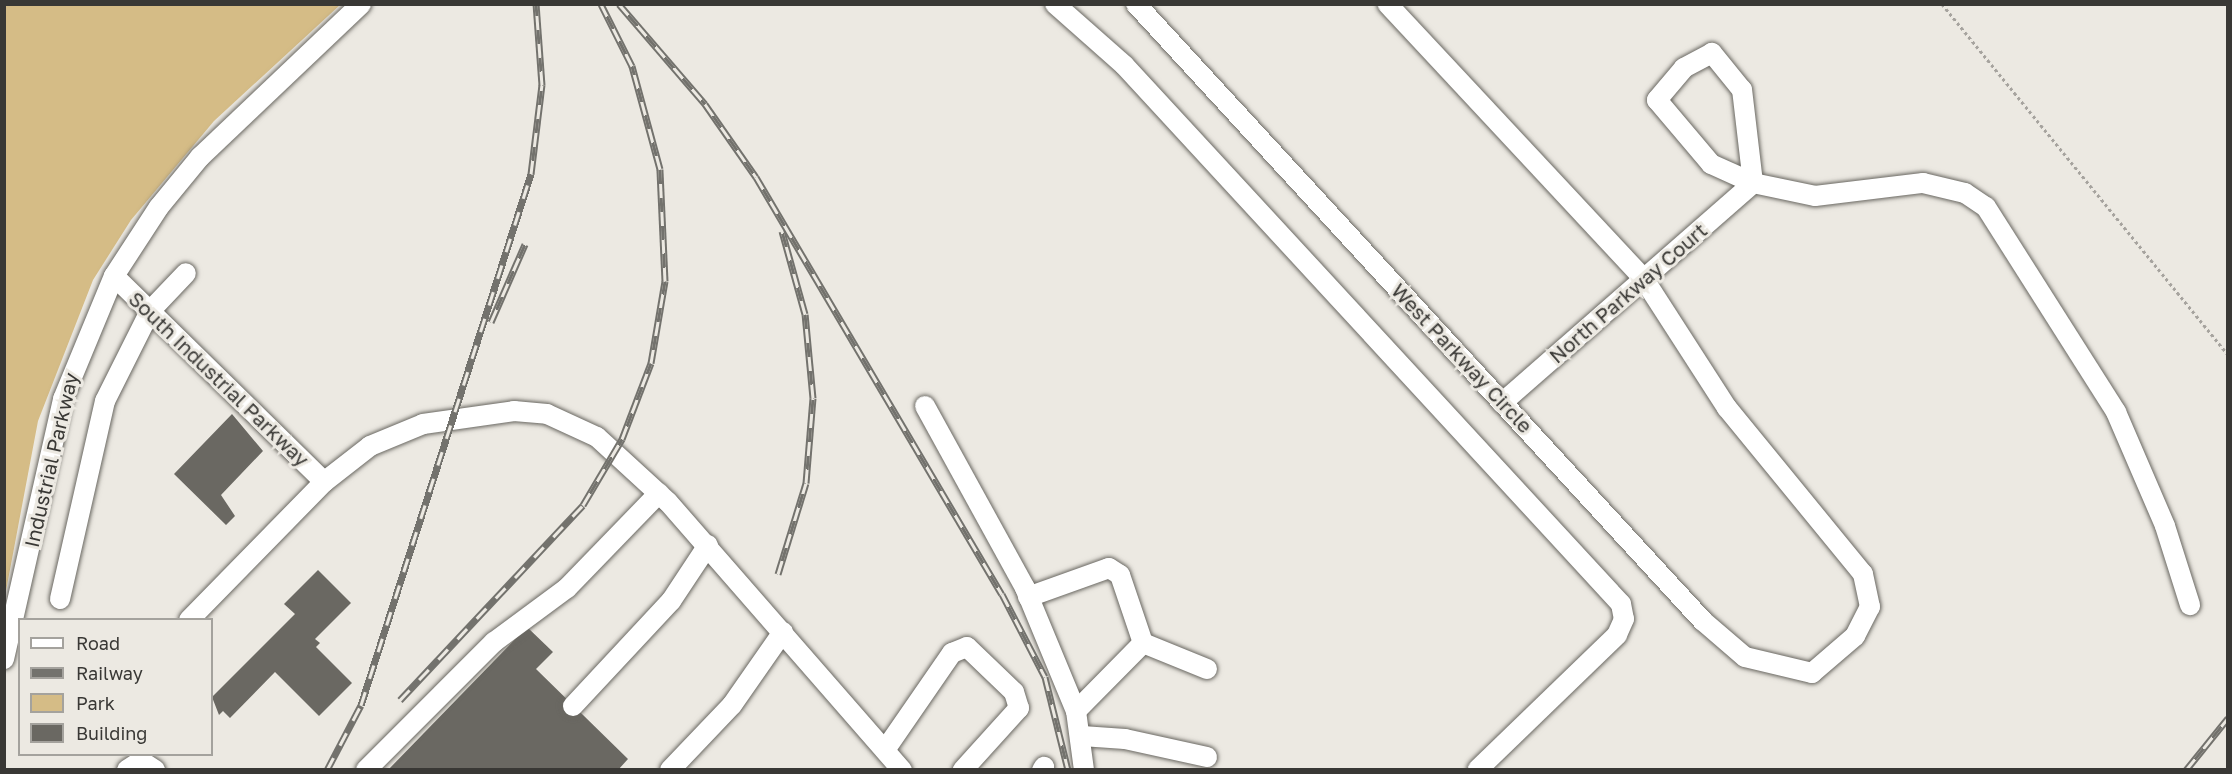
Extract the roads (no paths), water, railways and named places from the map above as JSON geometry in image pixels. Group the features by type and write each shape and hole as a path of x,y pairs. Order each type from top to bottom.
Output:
{"street":[{"name":"Industrial Parkway","path":"4,659 63,399 114,276 200,157 361,4"},
{"path":"1055,4 1124,65 1621,604 1624,619 1617,635 1477,770"},
{"name":"West Parkway Circle","path":"1136,4 1703,621 1745,657 1812,673 1856,636 1870,608 1863,574 1727,408 1644,279"},
{"path":"1388,4 1644,279"},
{"path":"1753,183 1742,90 1712,53 1684,68 1657,100 1711,164 1753,183 1815,196 1923,183 1965,193 1986,207 2116,412 2165,526 2190,606"},
{"name":"North Parkway Court","path":"1502,403 1753,183"},
{"path":"60,599 99,418 150,311 186,273"},
{"name":"South Industrial Parkway","path":"114,276 324,482"},
{"path":"925,405 1028,597 1076,711 1082,736 1084,770"},
{"path":"191,618 324,482 354,456 405,430 530,411 586,430 659,493 708,544 901,769"},
{"path":"366,770 482,653 574,581 659,493"},
{"path":"573,706 671,601 708,544"},
{"path":"1028,597 1109,568 1123,581 1143,643"},
{"path":"670,770 732,705 783,632"},
{"path":"1143,643 1207,669"},
{"path":"1076,711 1143,643"},
{"path":"885,750 952,653 967,647 1014,692 1019,708 963,770"},
{"path":"1082,736 1125,739 1207,757"},
{"path":"130,763 141,761 155,770"}],"railway":[{"path":"327,770 361,705 531,174 542,85 536,4"},
{"path":"400,700 583,505 622,439 651,363 665,281 660,169 632,66 601,4"},
{"path":"619,4 705,104 756,177 1002,594 1045,677 1068,770"},
{"path":"778,574 806,483 813,398 805,314 782,231"},
{"path":"491,322 525,244"},
{"path":"2186,770 2228,718"}]}
